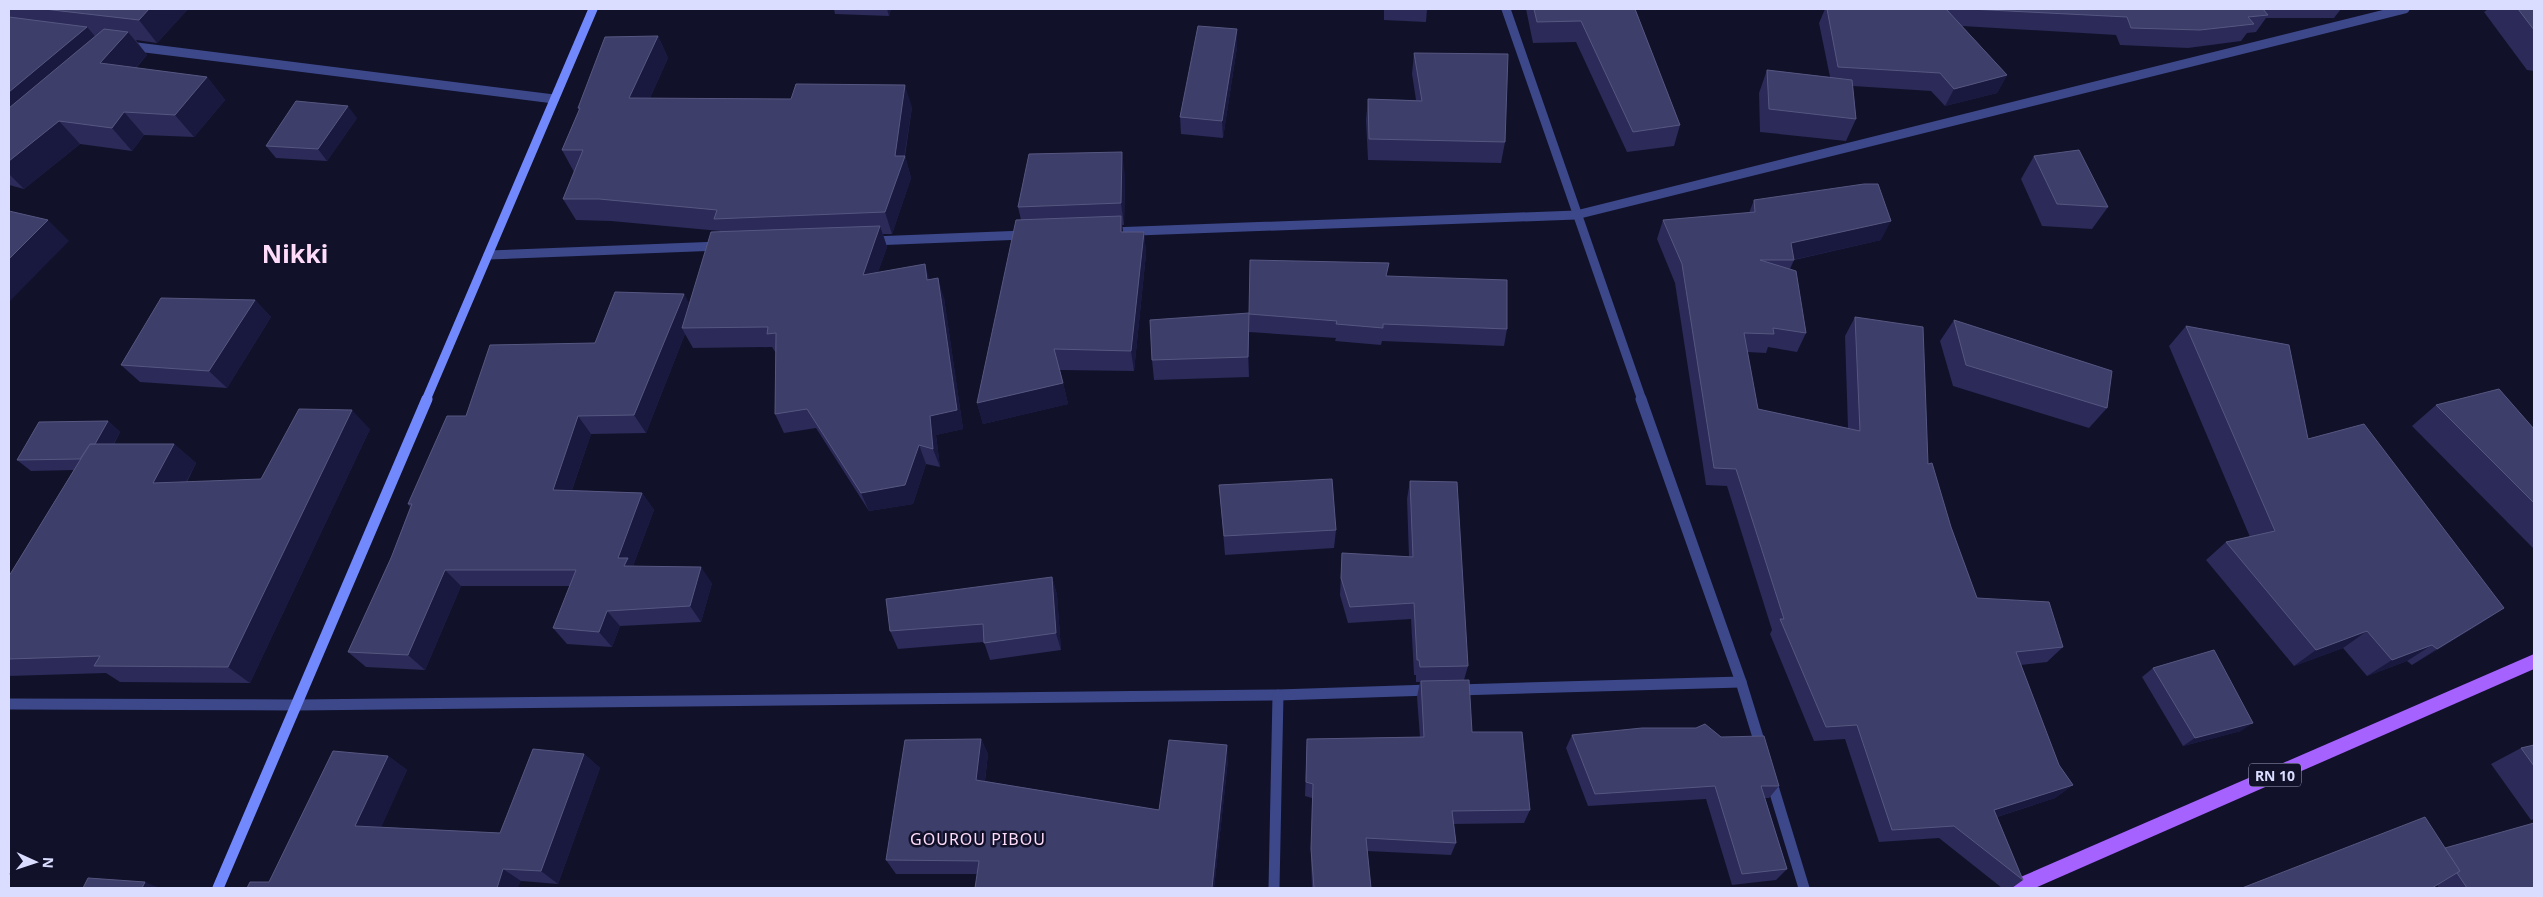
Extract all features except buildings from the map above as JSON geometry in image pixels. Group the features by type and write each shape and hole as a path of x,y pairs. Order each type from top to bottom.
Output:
{"main road":[{"path":"218,888 593,9"},
{"name":"RN 10","path":"2015,888 2534,661"}],"street":[{"path":"1506,9 1576,215 1741,682 1804,888"},
{"path":"1097,232 1576,215 2405,9"},
{"path":"121,45 554,99"},
{"path":"857,241 1037,234"},
{"path":"488,255 728,246"},
{"path":"9,704 296,705 1278,694 1741,682"},
{"path":"1274,888 1278,694"}],"district":[{"name":"Nikki","path":"295,253"},
{"name":"GOUROU PIBOU","path":"978,839"}]}
